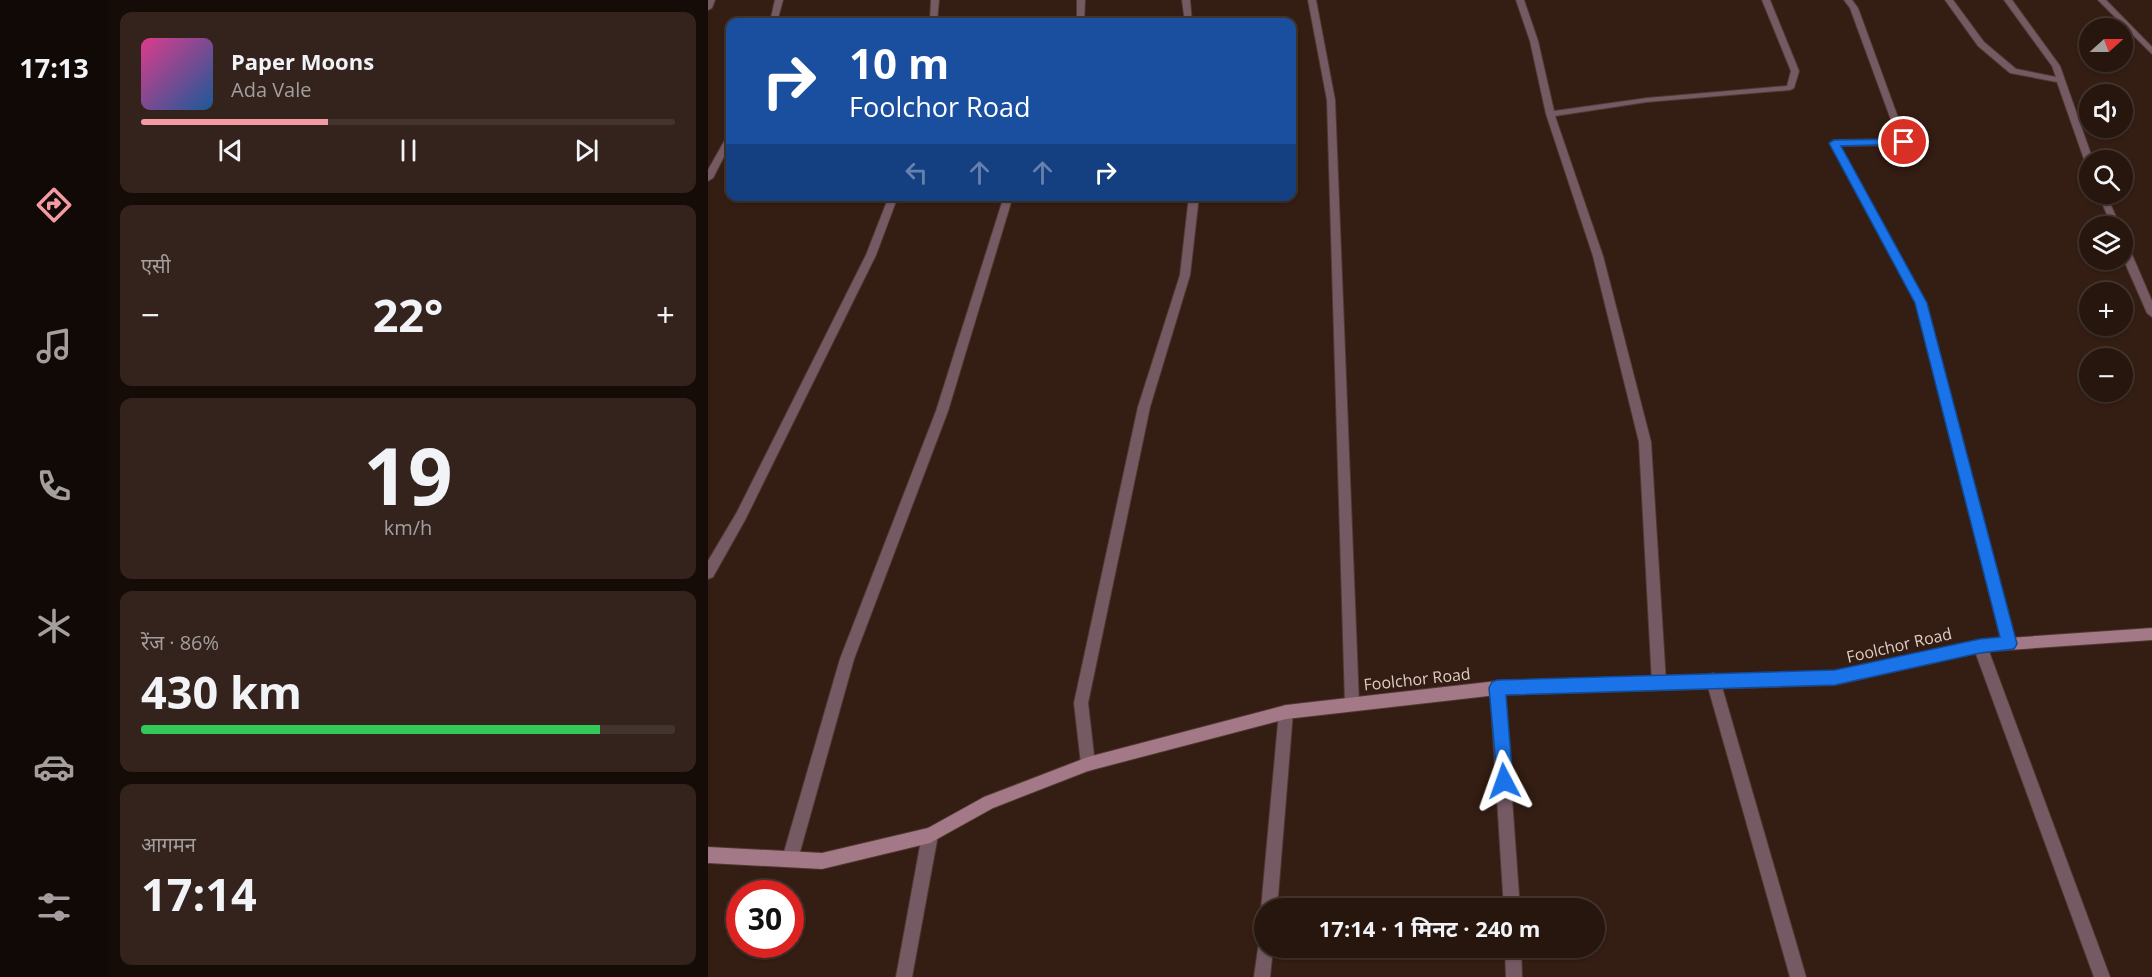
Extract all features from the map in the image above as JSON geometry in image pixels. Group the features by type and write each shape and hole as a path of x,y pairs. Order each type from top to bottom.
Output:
{"street":[{"path":"708,8 711,0"},
{"path":"774,18 779,0"},
{"path":"934,18 935,0"},
{"path":"1080,18 1081,0"},
{"path":"1186,0 1188,18"},
{"path":"1312,0 1331,100 1352,704"},
{"path":"1520,0 1533,41 1550,114 1598,256 1645,442 1659,683"},
{"path":"1550,114 1647,100 1790,88 1795,71 1766,0"},
{"path":"1848,0 1854,8 1904,142 1834,143 1921,303 2009,644"},
{"path":"1949,0 1981,44 2013,71 2060,80"},
{"path":"2008,0 2056,66 2085,150"},
{"path":"2102,0 2152,52"},
{"path":"708,178 726,145"},
{"path":"708,573 741,516 871,255 892,201"},
{"path":"790,859 848,658 942,411 1007,201"},
{"path":"1088,764 1080,703 1144,407 1185,275 1193,201"},
{"path":"2133,269 2152,313"},
{"name":"Foolchor Road","path":"708,855 822,861 930,836 989,801 1088,764 1286,712 1497,688 1835,678 1980,646 2152,634"},
{"path":"1980,646 2102,977"},
{"path":"1713,680 1798,977"},
{"path":"1497,688 1511,898"},
{"path":"1270,898 1286,712"},
{"path":"904,977 930,836"},
{"path":"1262,977 1264,958"},
{"path":"1513,958 1514,977"}],"route":[{"path":"1504,781 1497,688 1835,678 1980,646 2009,644 1921,303 1834,143 1904,142"}]}
